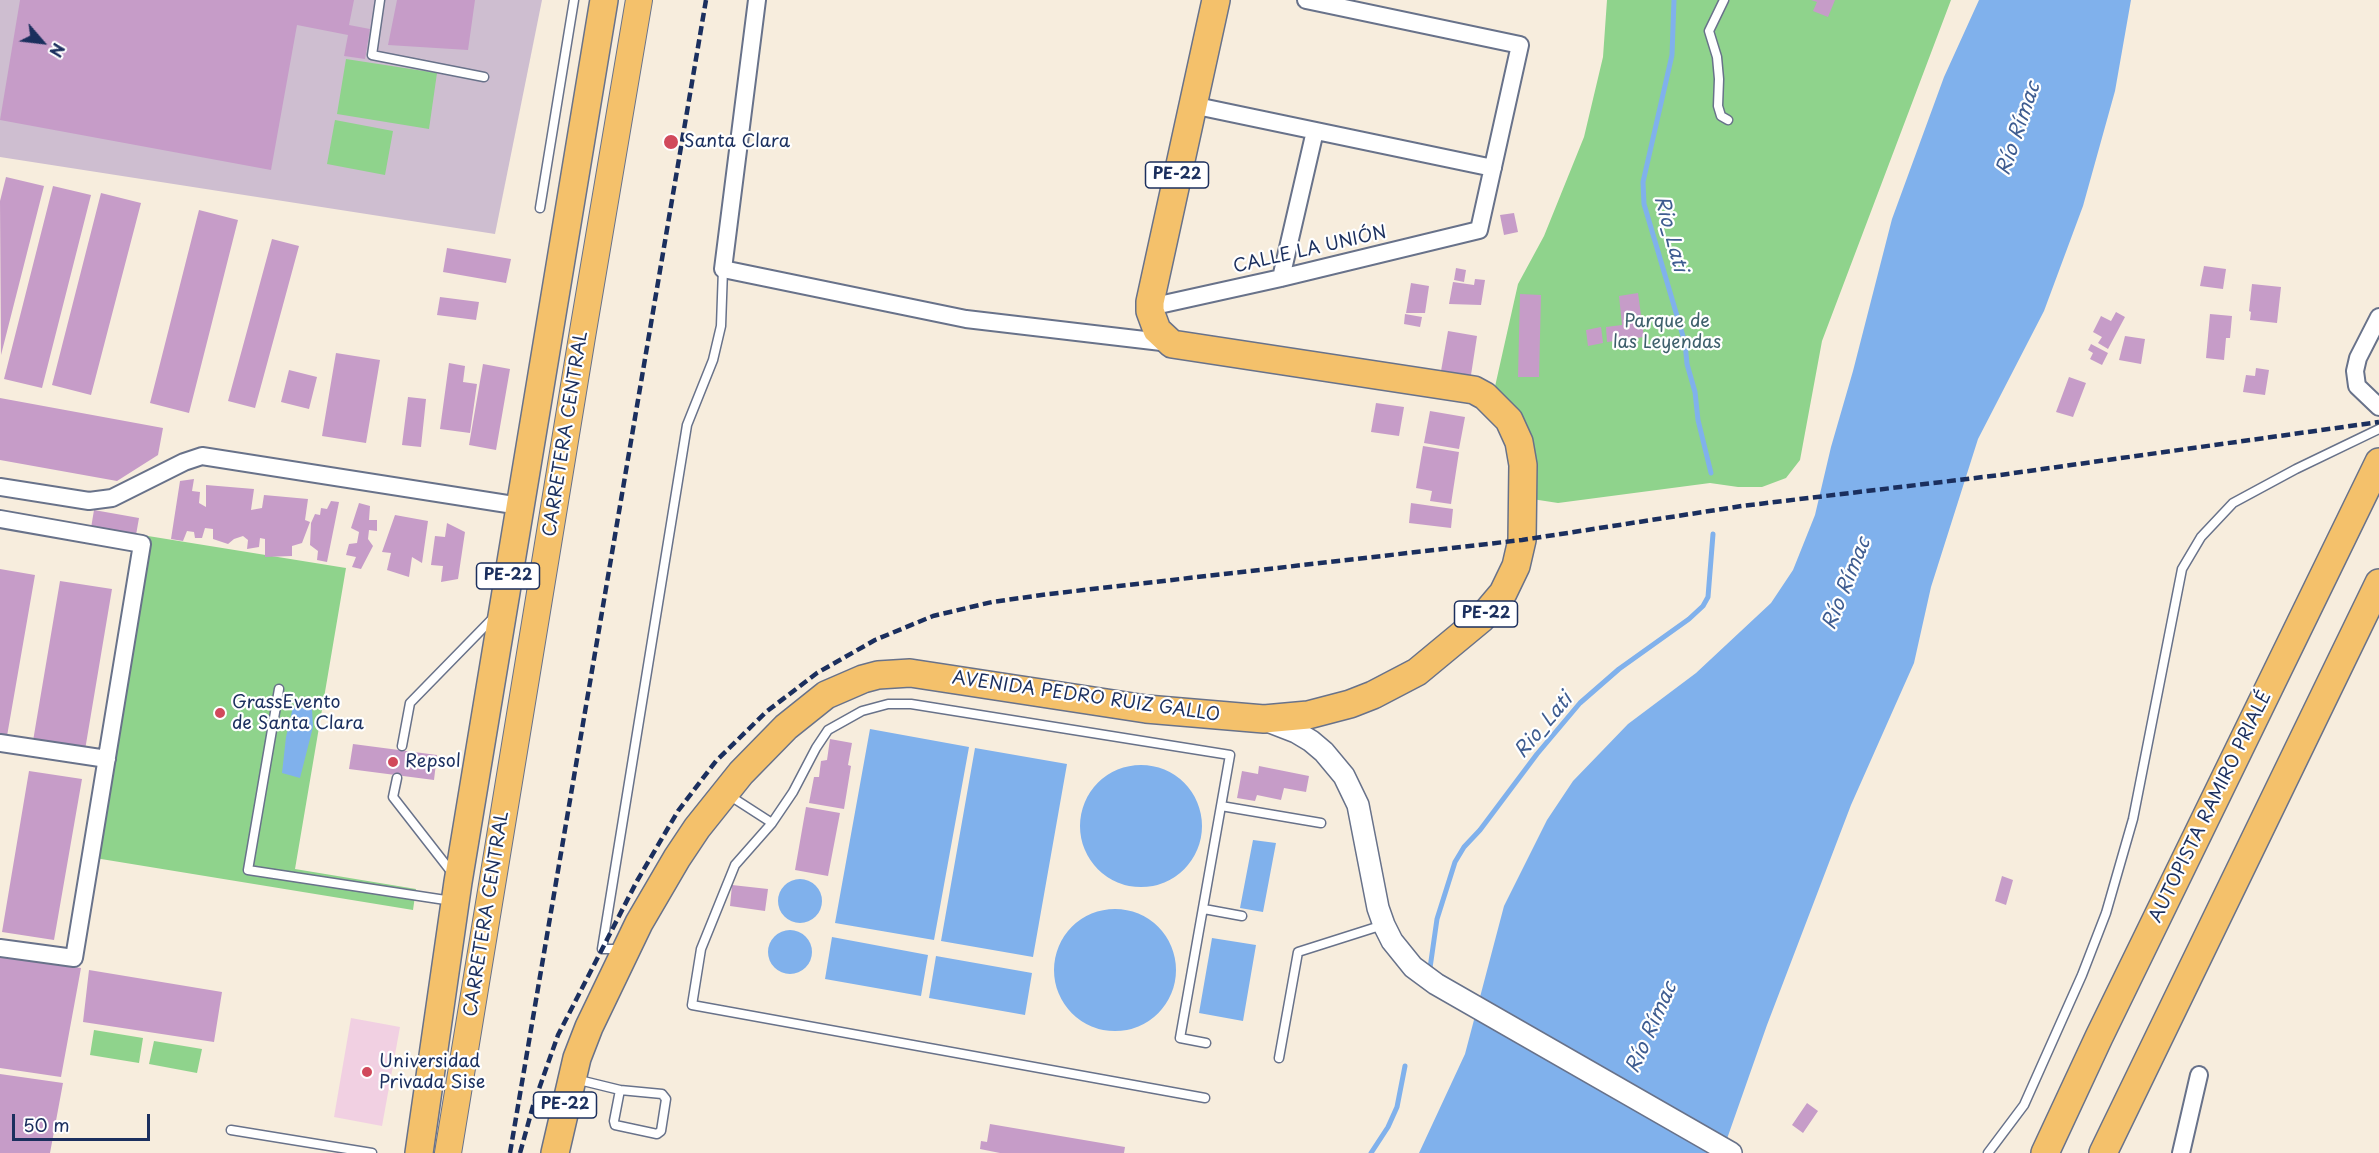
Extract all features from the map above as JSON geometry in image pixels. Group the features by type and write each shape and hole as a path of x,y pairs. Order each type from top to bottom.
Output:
{"highway":[{"name":"CARRETERA CENTRAL","path":"419,1153 457,891 604,0"},
{"name":"PE-22","path":"1150,307 1216,0"},
{"path":"1150,307 1157,330 1172,344"},
{"name":"AVENIDA PEDRO RUIZ GALLO","path":"555,1153 572,1078 589,1027 627,948 677,858 725,792 763,749 810,706 844,686 878,675 926,675 1146,709 1264,719 1286,718 1329,710 1381,692 1417,672 1493,607 1511,579 1522,540 1522,465 1519,442 1509,420 1485,396 1474,390 1172,344"},
{"name":"AUTOPISTA RAMIRO PRIALÉ","path":"2045,1153 2099,1037 2379,462"},
{"path":"2103,1153 2379,583"}],"main road":[{"name":"CARRETERA CENTRAL","path":"448,1153 639,0"}],"street":[{"path":"758,0 723,269 966,320 1172,344"},
{"path":"1192,105 1493,168 1520,45 1306,0"},
{"path":"1281,278 1316,131"},
{"name":"CALLE LA UNIÓN","path":"1150,307 1479,230 1493,168"},
{"path":"2379,317 2358,358 2355,371 2357,386 2379,407"},
{"path":"0,486 89,501 112,498 184,462 202,456 520,506"},
{"path":"0,519 142,544 74,958 0,948"},
{"path":"1264,719 1311,741 1335,764 1348,783 1358,805 1378,908 1384,925 1392,941 1413,967 1449,991 1731,1153"},
{"path":"0,743 107,759"},
{"path":"2181,1153 2199,1075"}],"lane":[{"path":"380,0 372,55 484,76"},
{"path":"540,208 574,0"},
{"path":"1724,0 1709,31 1717,57 1720,116 1728,120"},
{"path":"627,948 602,949 687,424 713,360 721,326 723,269"},
{"path":"1988,1153 2024,1105 2082,975 2106,913 2133,819 2182,569 2201,537 2233,504 2296,469 2379,429"},
{"path":"402,746 410,703 503,608"},
{"path":"279,689 248,870 457,891"},
{"path":"1205,1098 692,1005 701,949 735,865 772,823 793,792 828,730 862,711 888,704 911,704 1230,755 1180,1038 1206,1043"},
{"path":"396,778 393,797 457,891"},
{"path":"725,792 772,823"},
{"path":"1221,806 1321,823"},
{"path":"1204,909 1242,916"},
{"path":"1279,1058 1299,952 1384,925"},
{"path":"572,1078 620,1090 662,1094 666,1099 661,1131 657,1134 615,1125 620,1090"},
{"path":"231,1130 372,1153"}],"shaded area":[{"path":"0,0 542,0 495,234 0,157"},
{"name":"Universidad Privada Sise","path":"351,1018 400,1027 382,1126 334,1117"}],"green space":[{"name":"Parque de las Leyendas","path":"1607,0 1951,0 1822,341 1800,460 1786,478 1762,487 1738,487 1710,483 1558,503 1532,499 1519,418 1510,401 1494,391 1518,284 1544,236 1584,137 1603,57"},
{"path":"346,59 437,73 429,129 337,114"},
{"path":"335,120 393,131 385,175 327,164"},
{"name":"GrassEvento de Santa Clara","path":"148,536 346,568 295,869 416,889 413,910 95,858"},
{"path":"94,1030 143,1038 139,1063 90,1055"},
{"path":"154,1041 202,1049 197,1073 149,1064"}],"water":[{"name":"Río Rímac","path":"1979,0 2131,0 2115,91 2083,206 2044,311 1978,439 1931,587 1914,663 1851,805 1767,1025 1722,1153 1419,1153 1465,1054 1504,906 1547,820 1573,781 1628,724 1696,673 1771,603 1793,570 1815,515 1892,219 1944,77"},
{"path":"293,707 312,709 313,727 300,778 282,773 286,737"},
{"path":"870,729 969,747 934,940 835,923"},
{"path":"975,748 1067,764 1033,957 941,941"},
{"path":"1141,765 1164,770 1175,775 1184,783 1192,792 1197,803 1202,826 1197,849 1192,860 1184,869 1175,877 1164,882 1141,887 1118,882 1107,877 1098,869 1090,860 1085,849 1080,826 1085,803 1090,792 1098,783 1107,775 1118,770"},
{"path":"1253,840 1276,843 1263,912 1240,908"},
{"path":"800,879 816,885 822,901 816,917 800,923 784,917 778,901 784,885"},
{"path":"1115,909 1138,914 1149,919 1158,927 1166,936 1171,947 1176,970 1171,993 1166,1004 1158,1013 1149,1021 1138,1026 1115,1031 1092,1026 1081,1021 1072,1013 1064,1004 1059,993 1054,970 1059,947 1064,936 1072,927 1081,919 1092,914"},
{"path":"790,930 806,936 812,952 806,968 790,974 774,968 768,952 774,936"},
{"path":"832,937 928,955 921,996 825,979"},
{"path":"1212,938 1256,945 1243,1021 1199,1013"},
{"path":"936,956 1032,973 1025,1015 929,998"}],"building":[{"path":"20,0 354,0 349,25 370,29 365,59 344,56 348,35 297,25 271,170 0,120"},
{"path":"397,0 475,0 468,50 388,45"},
{"path":"1811,0 1835,0 1828,17 1813,11 1817,2"},
{"path":"6,177 44,186 1,355 0,201"},
{"path":"53,186 91,195 42,388 4,379"},
{"path":"101,193 141,203 91,395 52,385"},
{"path":"199,210 238,220 189,413 150,403"},
{"path":"1514,213 1518,232 1504,235 1500,215"},
{"path":"272,239 299,246 255,408 228,401"},
{"path":"447,248 511,259 506,283 443,272"},
{"path":"2204,266 2226,269 2223,289 2200,286"},
{"path":"1456,268 1466,270 1464,282 1454,280"},
{"path":"1475,279 1485,280 1481,305 1449,304 1453,282 1474,285"},
{"path":"1411,283 1429,286 1425,313 1406,313"},
{"path":"2252,284 2281,287 2277,323 2250,320"},
{"path":"1638,293 1644,337 1607,342 1606,327 1622,325 1619,296"},
{"path":"1520,294 1541,295 1539,377 1518,377"},
{"path":"440,297 479,302 476,320 437,315"},
{"path":"2116,312 2125,317 2108,349 2098,343 2102,337 2093,332 2101,316 2111,321"},
{"path":"1405,314 1422,317 1420,327 1404,324"},
{"path":"2210,314 2232,316 2230,338 2226,338 2224,360 2206,358"},
{"path":"1601,327 1603,343 1588,346 1586,330"},
{"path":"1448,331 1477,336 1471,375 1441,371"},
{"path":"2125,336 2145,339 2141,364 2119,360"},
{"path":"2091,344 2108,353 2102,365 2090,359 2093,353 2088,350"},
{"path":"336,353 380,360 366,443 322,436"},
{"path":"449,363 465,366 463,382 477,384 470,433 440,429"},
{"path":"483,364 510,369 496,450 469,445"},
{"path":"2256,368 2269,370 2265,395 2243,392 2246,375 2255,376"},
{"path":"289,370 317,377 309,409 281,402"},
{"path":"2069,377 2086,383 2073,417 2056,412"},
{"path":"408,397 426,399 421,447 402,445"},
{"path":"0,398 163,428 158,455 117,481 0,460"},
{"path":"1376,403 1404,407 1399,436 1371,432"},
{"path":"1430,411 1465,417 1459,449 1424,443"},
{"path":"1423,446 1459,452 1451,504 1430,501 1432,491 1416,488"},
{"path":"194,479 192,491 200,492 199,503 206,507 206,485 254,489 251,510 262,508 264,495 308,499 305,520 310,522 302,543 292,546 292,556 265,557 265,539 260,538 259,547 247,549 248,540 243,536 228,544 213,539 213,529 205,528 202,538 195,538 194,532 187,531 183,541 171,539 180,481"},
{"path":"331,501 339,502 327,562 317,560 318,551 310,545 311,523 315,514 320,515 321,508 327,509"},
{"path":"359,503 370,506 369,520 377,520 377,531 369,530 368,539 373,546 361,569 352,567 356,557 346,555 349,544 357,543 359,532 351,528"},
{"path":"1411,503 1453,509 1451,528 1409,523"},
{"path":"94,510 139,518 136,535 91,528"},
{"path":"395,515 428,521 422,563 412,557 409,577 387,570 391,553 382,552"},
{"path":"447,523 465,532 458,579 441,582 443,566 431,565 435,536 445,537"},
{"path":"0,569 35,575 7,736 0,735"},
{"path":"60,581 112,589 85,750 33,741"},
{"path":"830,739 852,743 844,809 809,803 814,777 819,777 821,761 827,760"},
{"name":"Repsol","path":"353,744 437,755 434,780 349,769"},
{"path":"1259,766 1309,776 1306,792 1284,788 1281,800 1257,795 1255,801 1237,798 1242,771 1258,774"},
{"path":"29,771 82,779 54,940 2,932"},
{"path":"806,807 840,813 828,876 795,870"},
{"path":"2002,876 2013,880 2006,905 1995,901"},
{"path":"732,885 768,889 765,911 730,906"},
{"path":"0,956 81,968 61,1077 0,1068"},
{"path":"89,970 222,992 214,1042 83,1022"},
{"path":"0,1074 63,1083 50,1153 0,1153"},
{"path":"1807,1103 1818,1111 1803,1133 1792,1125"},
{"path":"990,1124 1125,1147 1124,1153 1000,1153 980,1149 981,1141 987,1142"}],"waterway":[{"name":"Rio_Lati","path":"1674,0 1672,55 1643,182 1644,204 1685,343 1698,420 1711,473"},
{"name":"Rio_Lati","path":"1430,968 1437,919 1455,862 1464,847 1580,703 1619,669 1689,619 1703,606 1708,597 1713,534"},
{"name":"Rio_Lati","path":"1371,1153 1388,1127 1397,1107 1405,1066"}],"railway":[{"path":"510,1153 706,0"},
{"path":"520,1153 533,1106 558,1035 637,881 678,811 716,761 766,712 817,673 875,640 933,616 992,602 1049,594 1522,540 1742,506 2000,475 2379,422"}],"place":[{"name":"Santa Clara","path":"671,142"},
{"name":"GrassEvento de Santa Clara","path":"220,713"},
{"name":"Repsol","path":"393,762"},
{"name":"Universidad Privada Sise","path":"367,1072"}]}
